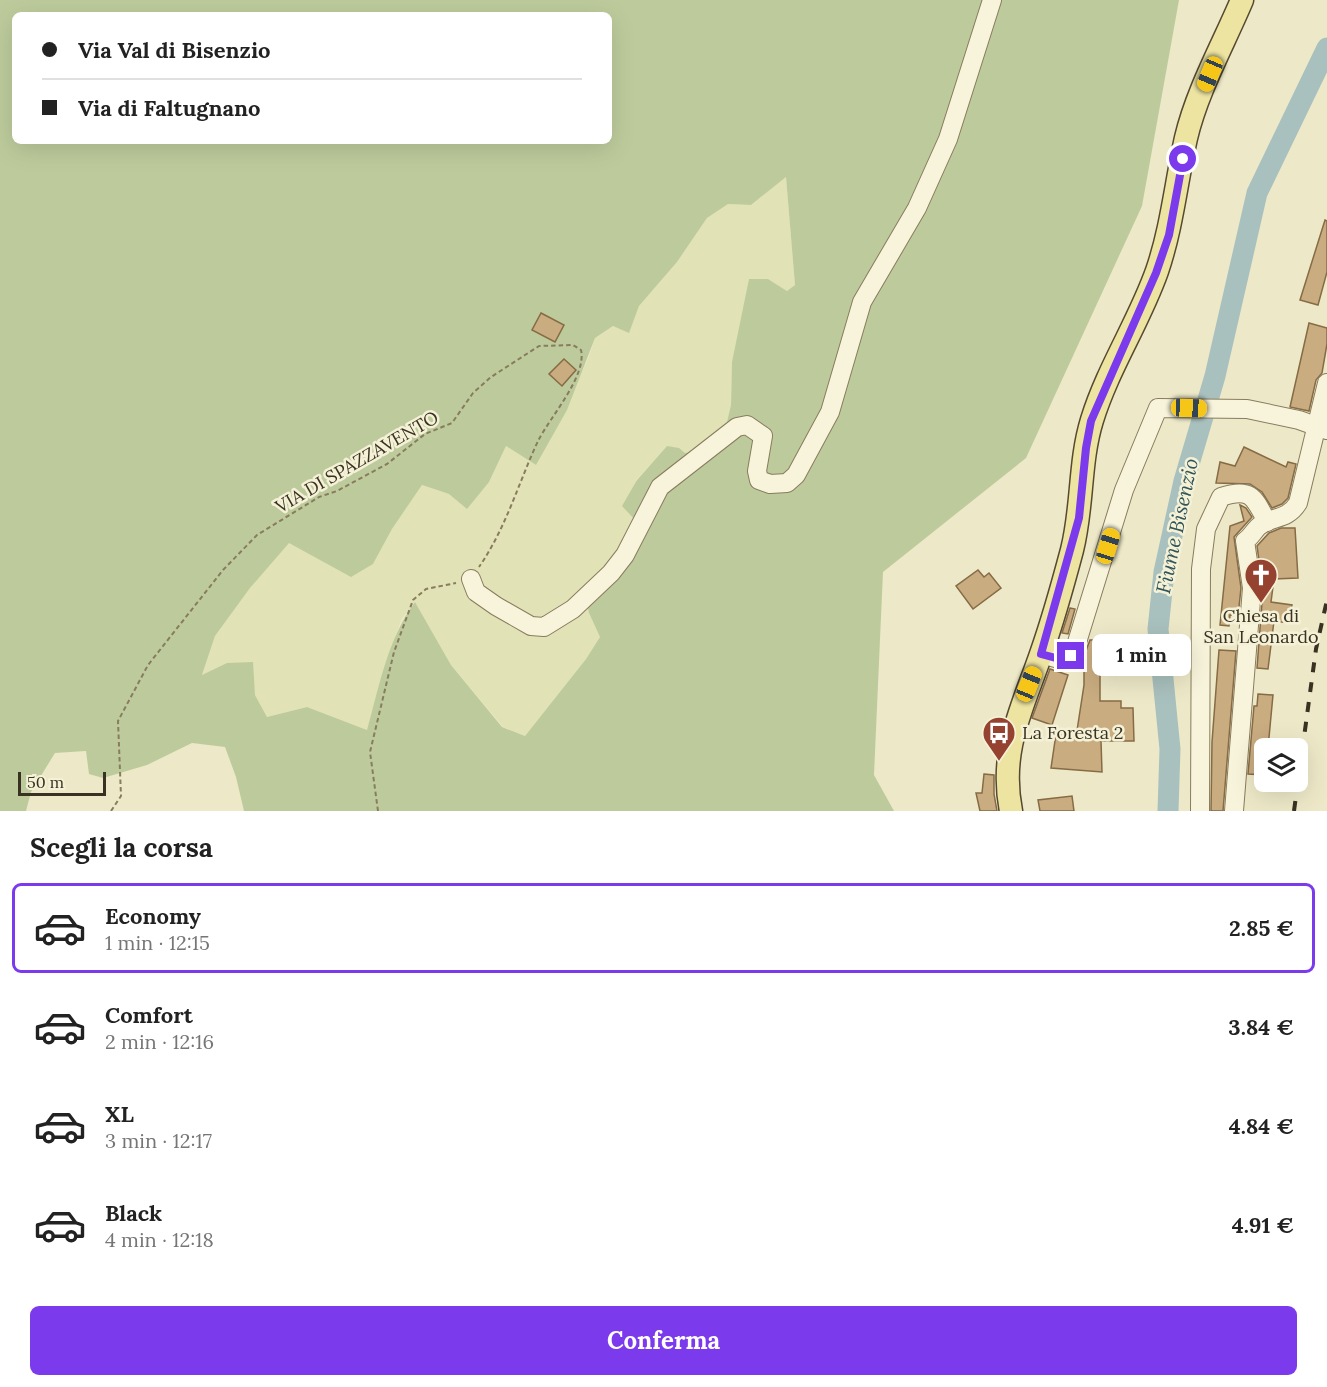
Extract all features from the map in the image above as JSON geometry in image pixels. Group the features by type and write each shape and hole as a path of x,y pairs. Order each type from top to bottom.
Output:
{"main road":[{"path":"1011,811 1006,785 1006,766 1021,706 1041,654 1079,518 1091,421 1156,273 1169,235 1193,115 1242,0"}],"street":[{"path":"471,579 476,592 496,606 531,626 544,627 573,609 611,573 625,555 660,488 737,427 747,425 763,436 757,471 759,480 770,484 787,483 796,475 830,412 862,302 917,208 948,139 992,0"},
{"path":"1234,811 1252,588 1245,541 1267,522 1293,511 1298,502 1322,428 1327,383"},
{"path":"1041,654 1063,660 1074,652 1125,490 1158,408 1247,410 1322,428"},
{"path":"1200,811 1199,630 1201,569 1206,529 1221,497 1236,492 1247,494 1256,501 1267,522"}],"path":[{"name":"VIA DI SPAZZAVENTO","path":"111,811 121,796 118,721 148,664 222,570 257,535 319,497 337,491 387,464 425,434 452,423 473,393 524,354 539,346 573,345 581,350 583,360 566,396 538,441 512,508 489,552 471,579"},
{"path":"378,811 370,752 394,652 413,600 426,589 471,579"}],"green space":[{"path":"0,0 1179,0 1142,206 1026,458 883,572 874,775 894,811 244,811 236,777 225,747 192,743 147,765 103,778 89,774 86,751 55,753 31,792 26,811 0,811","holes":["786,177 795,285 787,291 768,279 749,279 732,362 731,405 726,426 700,451 685,453 679,448 667,446 637,480 622,506 638,523 592,584 584,587 589,613 600,637 586,659 525,736 502,727 451,665 415,602 391,647 367,730 307,707 267,717 255,695 253,662 227,663 202,675 215,636 250,588 289,543 351,577 373,564 392,529 422,485 449,494 467,509 489,482 506,446 536,465 567,410 595,338 613,326 629,333 639,306 677,262 707,218 728,204 751,205"]},
{"path":"786,177 795,285 787,291 768,279 732,362 731,405 726,426 700,451 685,453 667,446 636,480 639,523 589,613 600,637 586,659 525,736 503,727 451,665 415,602 401,620 367,730 307,707 267,717 255,695 202,676 215,636 250,588 289,542 373,564 392,529 422,485 449,494 489,482 506,446 536,465 588,359 595,338 613,326 629,332 639,306 677,262 707,218 728,204 751,205"}],"building":[{"path":"1325,220 1327,221 1327,272 1318,305 1300,300"},
{"path":"541,313 564,325 555,342 532,330"},
{"path":"1309,323 1327,328 1327,344 1322,373 1316,380 1309,411 1290,407"},
{"path":"564,359 576,370 562,386 549,374"},
{"path":"1244,447 1286,467 1288,462 1296,464 1288,498 1282,504 1272,508 1262,492 1250,484 1216,483 1220,462 1235,466"},
{"path":"1240,505 1246,508 1252,517 1234,537 1241,588 1238,616 1230,615 1229,626 1220,625 1230,526 1244,521"},
{"path":"1281,528 1295,528 1298,578 1274,579 1271,602 1292,605 1289,623 1274,621 1268,669 1257,668 1263,589 1257,546 1269,533"},
{"path":"978,570 984,577 989,573 1001,588 973,609 956,586"},
{"path":"1070,608 1075,609 1068,634 1062,633"},
{"path":"1090,640 1100,640 1100,701 1121,701 1121,708 1133,708 1134,741 1101,741 1102,772 1051,768 1056,734 1076,737 1084,685 1084,656"},
{"path":"1219,650 1236,651 1223,811 1211,811 1212,742"},
{"path":"1050,669 1068,675 1052,725 1032,718"},
{"path":"1258,694 1273,695 1269,738 1254,738 1254,774 1248,774 1254,706 1257,706"},
{"path":"984,774 994,775 997,811 980,811 976,793 982,793"},
{"path":"1072,796 1074,811 1040,811 1038,800"}],"waterway":[{"name":"Fiume Bisenzio","path":"1168,811 1170,749 1158,629 1164,572 1184,481 1215,376 1257,193 1327,48"}],"railway":[{"path":"1294,811 1316,649 1327,600"}],"place":[{"name":"Chiesa di San Leonardo","path":"1261,604"},
{"name":"La Foresta 2","path":"999,762"}],"route":[{"path":"1071,656 1063,660 1041,654 1079,518 1091,421 1156,273 1169,235 1183,159"}]}
